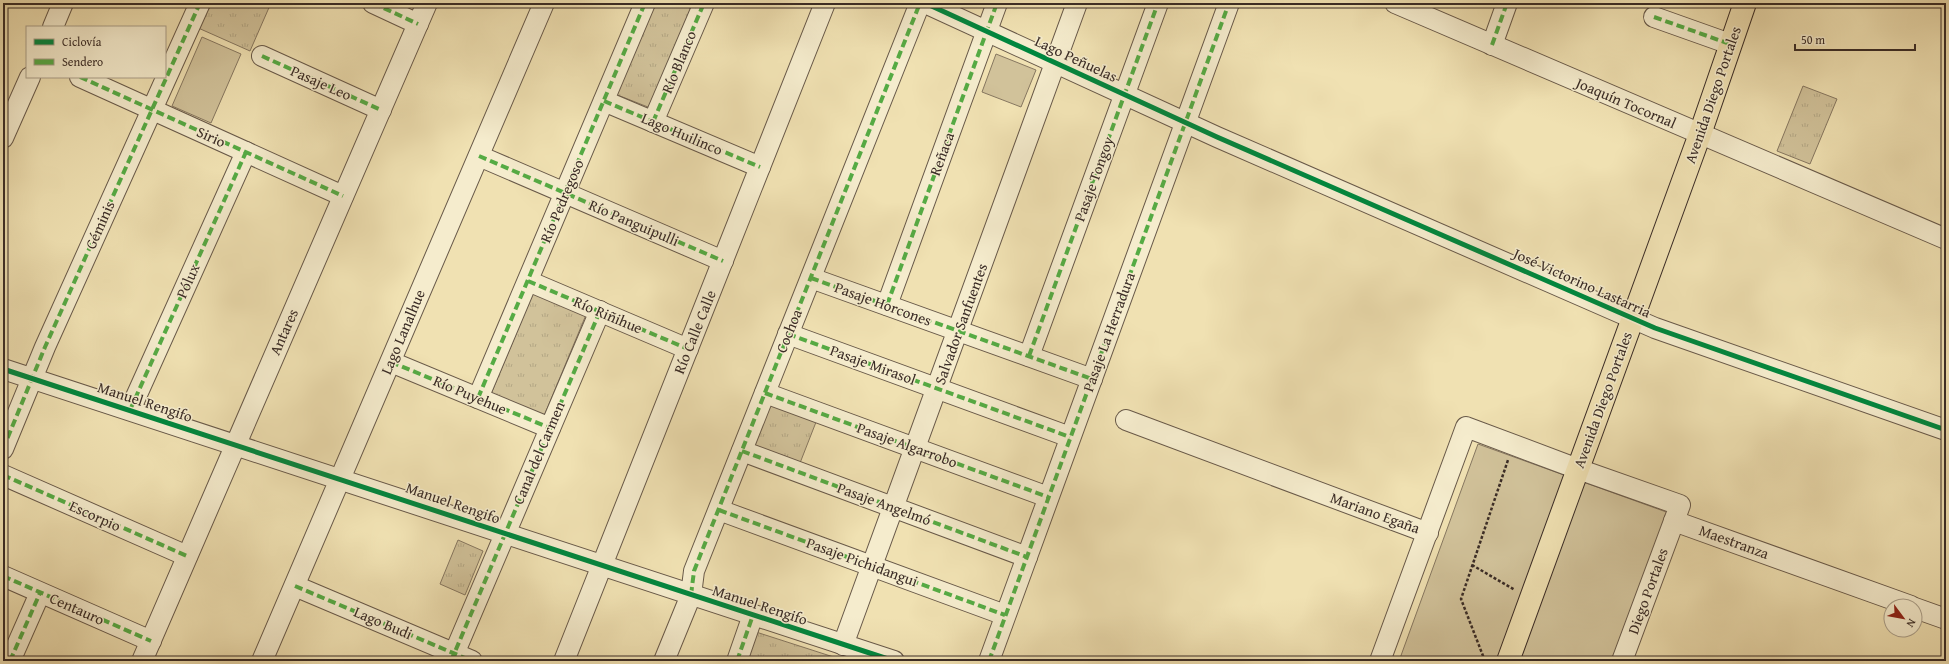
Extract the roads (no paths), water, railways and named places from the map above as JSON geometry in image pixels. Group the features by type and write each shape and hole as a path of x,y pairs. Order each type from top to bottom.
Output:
{"main road":[{"name":"Avenida Diego Portales","path":"1508,661 1700,134 1745,3"}],"street":[{"path":"53,26 63,3"},
{"name":"Géminis","path":"3,449 48,340 200,3"},
{"path":"373,3 418,24"},
{"name":"Antares","path":"142,661 235,444 428,3"},
{"name":"Lago Lanalhue","path":"262,661 544,3"},
{"name":"Río Pedregoso","path":"478,398 645,3"},
{"name":"Río Calle Calle","path":"564,661 825,3"},
{"name":"Cochoa","path":"664,661 691,595 694,571 920,3"},
{"name":"Lago Peñuelas","path":"925,3 1217,137"},
{"name":"Reñaca","path":"887,305 997,3"},
{"name":"Salvador Sanfuentes","path":"843,645 1077,3"},
{"name":"Pasaje Tongoy","path":"1029,356 1158,3"},
{"name":"Pasaje La Herradura","path":"989,661 1229,3"},
{"name":"Joaquín Tocornal","path":"1394,3 1946,239"},
{"path":"1492,45 1507,3"},
{"name":"Río Blanco","path":"653,122 698,5"},
{"path":"1654,17 1730,44"},
{"name":"Pasaje Leo","path":"262,56 381,110"},
{"path":"3,138 30,78"},
{"name":"Sirio","path":"82,78 343,196"},
{"name":"Lago Huilinco","path":"604,101 760,167"},
{"name":"José Victorino Lastarria","path":"1217,137 1655,328 1946,430"},
{"name":"Pólux","path":"130,410 246,152"},
{"name":"Río Panguipulli","path":"479,156 723,261"},
{"name":"Pasaje Horcones","path":"811,278 1092,378"},
{"name":"Río Riñihue","path":"528,281 688,349"},
{"name":"Canal del Carmen","path":"459,658 505,534 600,311"},
{"name":"Pasaje Mirasol","path":"788,334 1070,437"},
{"name":"Río Puyehue","path":"391,362 550,428"},
{"name":"Manuel Rengifo","path":"3,369 341,478 505,534 894,661"},
{"name":"Pasaje Algarrobo","path":"765,393 1048,497"},
{"name":"Mariano Egaña","path":"1126,420 1428,533 1466,427 1578,469"},
{"name":"Pasaje Angelmó","path":"742,451 1026,557"},
{"path":"1578,469 1680,505 1674,521"},
{"name":"Escorpio","path":"3,475 187,556"},
{"name":"Pasaje Pichidangui","path":"718,510 1005,615"},
{"name":"Maestranza","path":"1674,521 1889,598"},
{"name":"Diego Portales","path":"1622,661 1674,521"},
{"path":"1380,661 1428,533"},
{"name":"Centauro","path":"3,576 151,641"},
{"name":"Lago Budi","path":"295,586 459,658"},
{"path":"10,661 40,593"},
{"path":"1923,611 1946,619"},
{"path":"737,661 753,615"}]}
